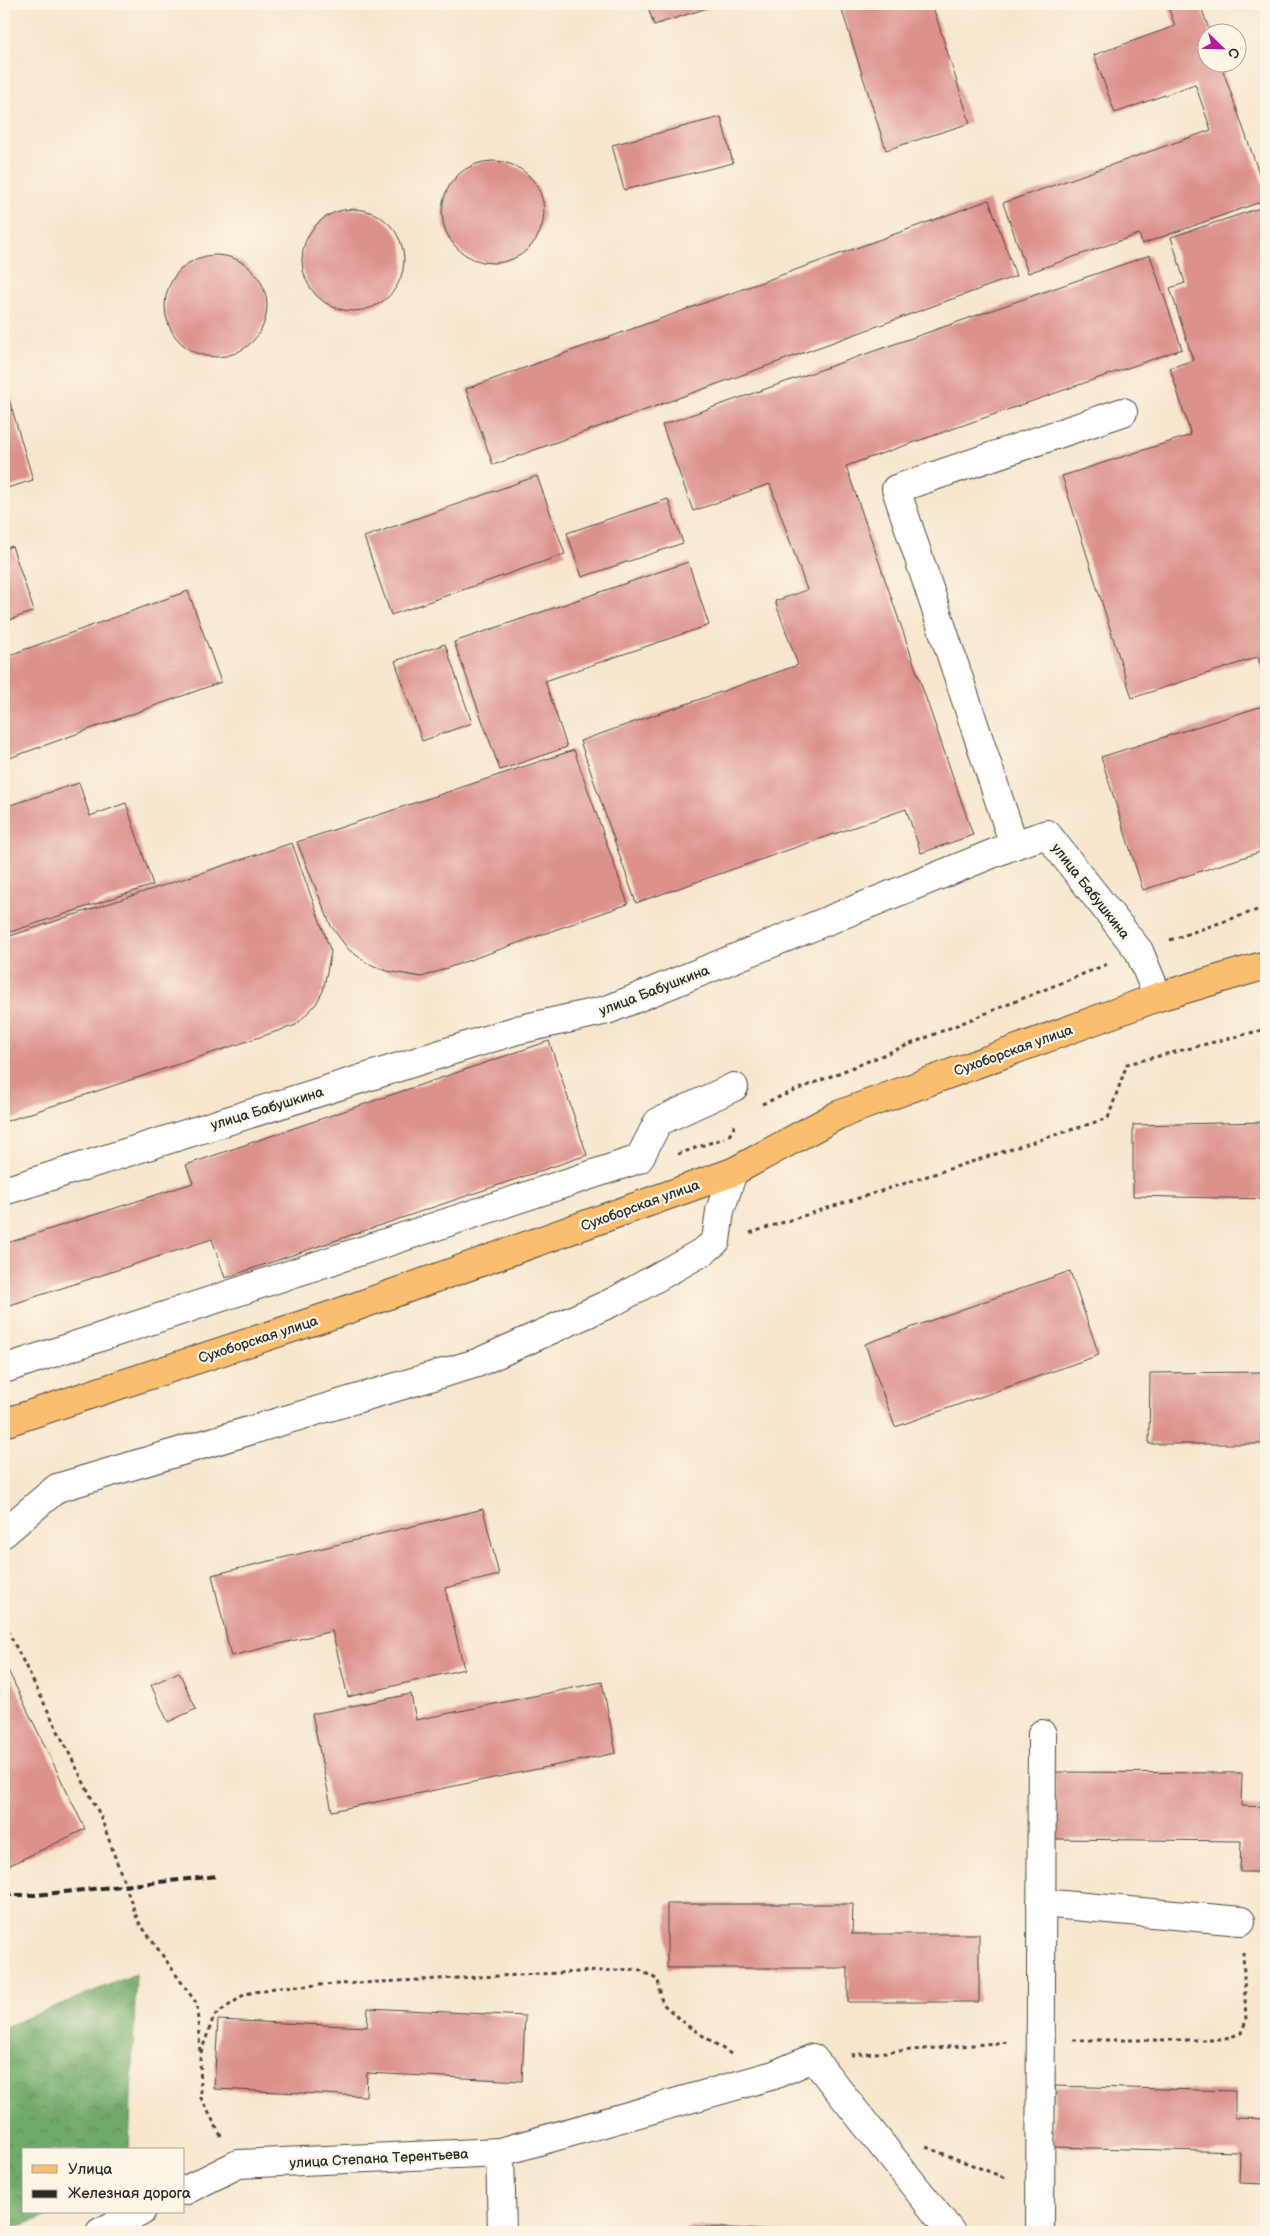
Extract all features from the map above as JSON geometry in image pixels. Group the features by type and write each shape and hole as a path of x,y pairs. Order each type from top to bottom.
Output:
{"main road":[{"name":"Сухоборская улица","path":"4,1423 338,1313 733,1172 774,1152 838,1115 1158,996 1266,965"}],"street":[{"path":"1014,845 896,488 1123,412"},
{"name":"улица Бабушкина","path":"4,1191 517,1030 608,1010 1014,845 1047,834 1139,951 1158,996"},
{"path":"4,1368 639,1159 658,1122 734,1087"},
{"path":"4,1533 57,1488 477,1363 615,1301 704,1251 716,1241 720,1211 733,1172"},
{"path":"1040,2232 1042,1734"},
{"path":"1041,1903 1241,1921"},
{"path":"813,2058 950,2232"},
{"name":"улица Степана Терентьева","path":"185,2190 236,2165 500,2152 774,2075 813,2058"},
{"path":"500,2152 502,2232"},
{"path":"100,2232 137,2214"}],"path":[{"path":"773,1098 1139,951 1266,907"},
{"path":"716,1241 756,1232 1108,1118 1127,1064 1266,1029"},
{"path":"4,1623 100,1815 138,1921 197,2004 201,2098 236,2165"},
{"path":"813,2058 1041,2040 1223,2040 1241,2033 1246,2021 1241,1921"},
{"path":"200,2055 214,2016 245,1994 280,1987 638,1969 658,1980 662,2003 685,2024 719,2048 774,2075"},
{"path":"920,2145 1040,2191"}],"green space":[{"path":"136,1974 129,2148 22,2148 22,2214 53,2214 4,2231 4,2027"}],"building":[{"path":"647,4 720,4 654,25"},
{"path":"840,4 932,4 970,123 886,150"},
{"path":"1167,4 1200,4 1206,22 1198,22 1198,72 1224,72 1266,193 1266,200 1142,244 1139,234 1028,273 1003,203 1211,130 1195,84 1115,113 1094,55 1175,26"},
{"path":"721,117 733,163 624,190 612,145"},
{"path":"493,161 503,162 522,169 536,183 543,202 543,222 536,241 522,255 503,262 493,263 483,262 464,255 450,241 443,222 442,212 443,202 450,183 464,169 483,162"},
{"path":"989,200 1016,276 493,465 466,389"},
{"path":"1266,206 1266,681 1258,657 1132,698 1062,476 1191,435 1170,368 1193,360 1170,288 1185,283 1171,237"},
{"path":"353,209 373,213 389,224 400,240 404,260 400,280 389,296 373,307 353,311 333,307 317,296 306,280 302,260 306,240 317,224 333,213"},
{"path":"216,255 236,259 252,270 263,286 267,306 263,326 252,342 236,353 216,357 196,353 180,342 169,326 165,306 169,286 180,270 196,259"},
{"path":"1150,255 1182,349 846,466 973,835 921,853 906,809 636,903 580,741 798,665 775,601 807,590 770,484 693,511 662,425"},
{"path":"4,382 33,480 4,489"},
{"path":"537,476 565,554 391,615 364,537"},
{"path":"668,499 683,543 582,577 567,533"},
{"path":"12,546 34,611 4,622 4,549"},
{"path":"688,562 709,625 545,681 567,747 500,770 454,642"},
{"path":"188,591 221,682 4,760 4,657"},
{"path":"445,644 472,723 422,741 395,661"},
{"path":"1266,705 1266,850 1143,890 1101,757"},
{"path":"574,750 628,904 422,977 387,971 367,963 348,949 331,926 297,842"},
{"path":"79,783 90,816 126,803 153,885 4,934 4,807"},
{"path":"292,843 331,952 323,991 316,1004 296,1025 4,1122 4,938"},
{"path":"549,1041 587,1155 225,1278 212,1239 4,1307 4,1244 193,1183 186,1165"},
{"path":"1266,1122 1266,1199 1133,1196 1133,1125"},
{"path":"1070,1271 1099,1355 895,1427 865,1344"},
{"path":"1266,1372 1266,1444 1149,1444 1150,1373"},
{"path":"483,1509 499,1575 445,1588 464,1669 348,1697 332,1631 231,1656 212,1575"},
{"path":"4,1662 85,1829 4,1868"},
{"path":"179,1672 196,1709 168,1722 151,1685"},
{"path":"602,1682 616,1753 332,1811 312,1714 411,1694 416,1720"},
{"path":"1055,1772 1242,1773 1241,1806 1266,1807 1266,1872 1240,1872 1241,1841 1055,1839"},
{"path":"667,1904 853,1904 852,1934 979,1934 979,2002 848,2002 848,1968 667,1968"},
{"path":"368,2008 525,2016 522,2081 367,2073 366,2096 214,2089 218,2020 367,2027"},
{"path":"1055,2086 1235,2091 1235,2118 1266,2119 1266,2184 1239,2183 1240,2152 1054,2147"},
{"path":"687,2226 783,2231 783,2232 687,2232"}],"railway":[{"path":"4,1895 35,1895 218,1876"}]}
